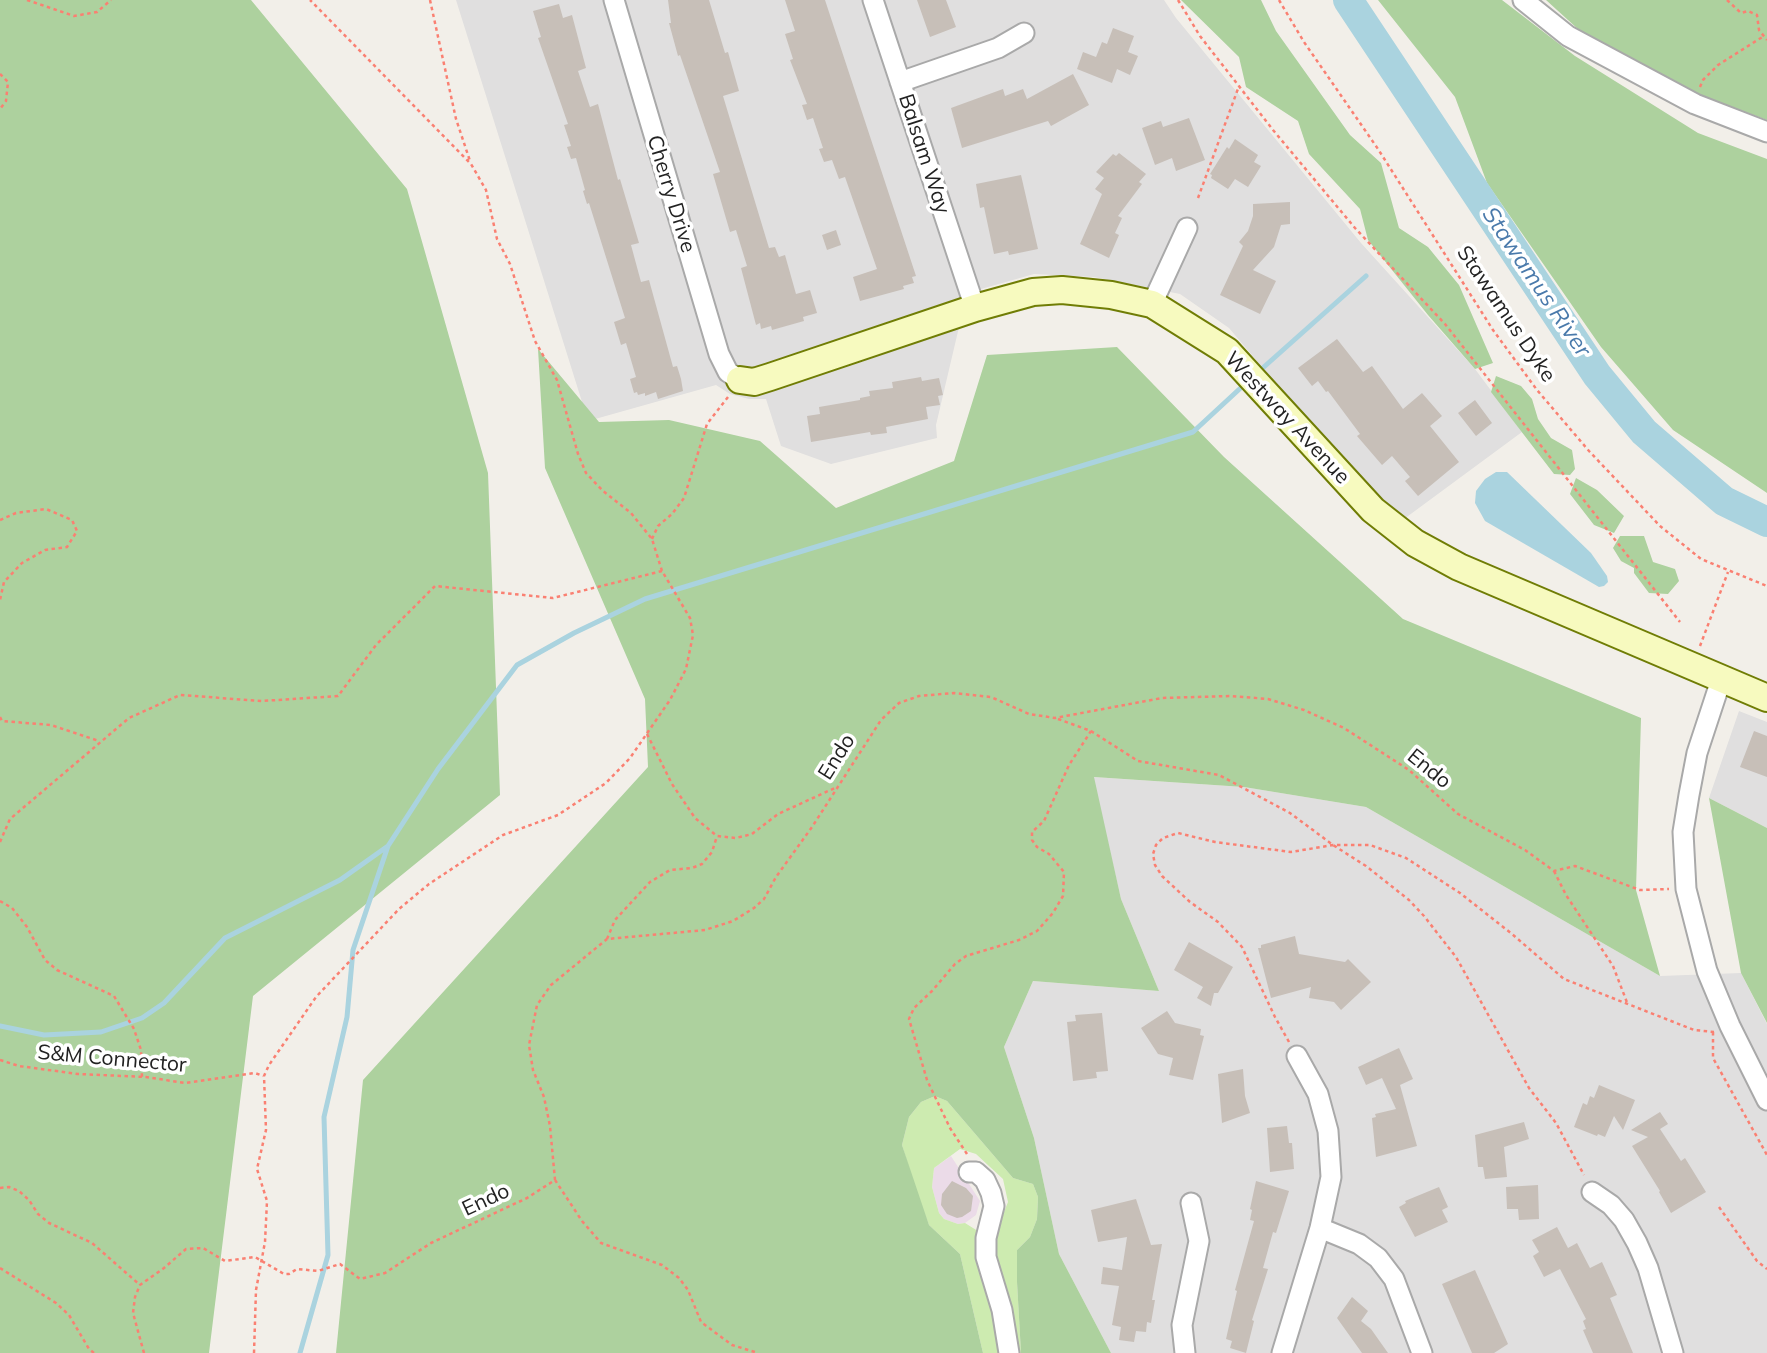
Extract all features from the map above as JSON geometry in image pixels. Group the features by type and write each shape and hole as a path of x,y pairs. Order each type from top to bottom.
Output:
{"street":[{"name":"Cherry Drive","path":"614,0 719,354 728,372 740,380"},
{"name":"Balsam Way","path":"873,0 975,308"},
{"path":"1523,0 1568,36 1695,104 1767,132"},
{"path":"900,82 998,48 1024,33"},
{"path":"1152,304 1187,228"},
{"name":"Westway Avenue","path":"740,380 754,382 771,377 975,308 1033,292 1062,290 1111,295 1152,304 1227,351 1364,501 1415,543 1459,567 1767,698"},
{"path":"1721,680 1697,753 1689,794 1683,832 1686,889 1721,1029 1767,1100"},
{"path":"1282,1353 1320,1227 1331,1177 1328,1131 1318,1094 1297,1056"},
{"path":"973,1172 988,1186 994,1206 986,1238 986,1257 1002,1310 1009,1353"},
{"path":"1592,1192 1611,1205 1637,1242 1648,1268 1673,1353"},
{"path":"1185,1353 1182,1325 1199,1241 1191,1203"},
{"path":"1320,1227 1359,1244 1378,1258 1394,1279 1422,1353"}],"path":[{"path":"27,0 74,16 97,12 111,0"},
{"path":"310,0 471,164"},
{"path":"254,1353 256,1290 262,1260 267,1201 257,1169 266,1130 264,1076 269,1065 316,998 399,909 429,884 503,835 558,815 606,783 630,758 670,700 686,669 693,635 690,618 662,571 652,539 631,513 603,491 586,473 578,454 556,380 535,341 510,264 497,239 486,190 471,164 456,119 430,0"},
{"path":"1178,0 1200,36 1239,85 1356,228 1445,324 1680,622"},
{"name":"Stawamus Dyke","path":"1279,0 1493,330 1537,390 1589,452 1660,526 1700,559 1767,586"},
{"path":"1727,0 1741,13 1748,10 1757,15 1759,30 1767,40"},
{"path":"1695,104 1703,80 1718,65 1764,36"},
{"path":"0,74 8,82 6,101 0,109"},
{"path":"1198,198 1239,85"},
{"path":"652,539 658,526 684,498 707,424 740,380"},
{"path":"0,520 16,513 46,509 72,520 77,531 67,547 45,550 22,563 4,582 0,600"},
{"path":"0,842 10,819 128,718 180,695 262,701 338,696 376,645 435,586 553,598 662,571"},
{"path":"1699,647 1728,572"},
{"name":"Endo","path":"607,939 705,930 733,921 754,908 764,899 881,720 899,703 919,696 954,692 991,697 1029,714 1055,718 1163,698 1231,696 1280,702 1344,728 1409,770 1458,814 1525,850 1554,871"},
{"path":"0,717 2,721 51,725 101,742"},
{"path":"1055,718 1091,731 1138,761 1219,775 1290,813 1392,886 1441,936 1470,981 1529,1088 1556,1123 1592,1192"},
{"path":"973,1172 928,1080 909,1019 914,1008 955,964 966,956 1019,940 1037,931 1053,913 1063,896 1064,872 1049,854 1032,841 1032,832 1044,821 1069,765 1091,731"},
{"path":"647,734 673,784 695,818 717,836 736,838 752,834 778,814 837,787"},
{"path":"1297,1056 1242,947 1218,922 1190,902 1162,876 1155,865 1153,854 1156,845 1163,838 1178,833 1215,842 1291,852 1333,845 1370,845 1406,858 1460,893 1513,934 1564,979 1694,1030 1721,1029 1713,1058 1767,1155"},
{"path":"717,836 712,852 702,864 670,870 650,882 615,920 607,939 551,985 537,1005 530,1045 533,1070 544,1097 550,1126 555,1180 582,1221 601,1243 662,1265 679,1278 688,1290 701,1322 732,1345 758,1353"},
{"path":"1628,1005 1613,965 1566,895 1554,871 1575,866 1640,890 1686,889"},
{"path":"0,901 12,908 27,927 45,960 57,970 114,996 135,1029 141,1050 142,1077"},
{"name":"S&M Connector","path":"0,1060 19,1066 78,1074 142,1077 184,1083 255,1073 264,1076"},
{"name":"Endo","path":"262,1260 270,1267 289,1274 297,1269 318,1271 340,1264 360,1279 385,1273 431,1243 527,1198 555,1180"},
{"path":"0,1188 9,1187 19,1191 38,1214 50,1223 92,1243 140,1285"},
{"path":"1719,1207 1757,1261 1767,1269"},
{"path":"144,1353 133,1313 140,1285 186,1249 203,1248 225,1261 247,1257 262,1260"},
{"path":"0,1268 57,1303 69,1315 94,1353"}],"shaded area":[{"path":"456,0 1164,0 1361,243 1475,369 1522,432 1404,519 1333,451 1229,328 1180,294 1094,277 1034,274 967,293 936,425 937,438 831,464 781,446 766,399 749,399 730,394 716,385 588,421"},
{"path":"1739,711 1767,722 1767,828 1709,798"},
{"path":"1093,777 1244,787 1366,807 1660,976 1741,973 1767,1024 1767,1353 1111,1353 1059,1254 1034,1138 1004,1047 1033,981 1159,991 1121,899"},
{"path":"951,1156 980,1201 976,1215 965,1223 958,1224 944,1219 939,1213 932,1187 934,1168"}],"green space":[{"path":"0,0 251,0 407,189 488,473 500,795 253,996 209,1353 0,1353"},
{"path":"1181,0 1261,0 1276,31 1350,135 1381,163 1399,228 1428,247 1459,285 1493,363 1475,369 1428,315 1368,240 1360,209 1309,154 1298,121 1246,87 1239,57"},
{"path":"1378,0 1502,0 1575,56 1698,133 1767,159 1767,493 1673,430 1601,347 1487,183 1455,97"},
{"path":"1546,0 1767,0 1767,120 1694,93 1579,30"},
{"path":"1117,347 1224,457 1403,619 1641,718 1636,890 1660,976 1366,807 1244,787 1094,777 1121,899 1159,991 1033,981 1004,1047 1034,1138 1059,1254 1111,1353 1021,1353 1017,1250 1030,1237 1037,1219 1038,1197 1033,1184 1013,1178 947,1101 935,1096 921,1102 909,1117 902,1145 929,1225 960,1254 983,1353 336,1353 363,1080 648,767 645,699 545,468 538,349 599,422 669,420 760,441 836,508 954,461 987,355"},
{"path":"1496,376 1521,386 1532,399 1538,419 1551,438 1572,450 1575,469 1570,475 1554,474 1491,392"},
{"path":"1576,478 1597,490 1624,516 1614,533 1594,525 1570,494"},
{"path":"1620,536 1644,536 1653,562 1675,569 1679,581 1668,594 1649,593 1634,573 1634,568 1621,561 1613,548"},
{"path":"1709,798 1767,828 1767,1023 1741,973"},
{"path":"935,1096 947,1101 1013,1178 1033,1184 1038,1197 1037,1219 1030,1237 1017,1250 1021,1353 1013,1353 992,1242 1008,1202 1003,1179 976,1154 960,1149 934,1168 932,1187 939,1213 944,1219 958,1224 965,1223 981,1233 1004,1353 983,1353 960,1254 929,1225 917,1194 902,1145 909,1117 921,1102"}],"water":[{"path":"1496,472 1507,472 1591,553 1607,576 1608,582 1604,586 1599,587 1485,521 1475,503 1476,491 1485,479"}],"building":[{"path":"668,0 709,0 739,91 723,96 769,248 775,247 779,257 785,255 796,294 810,290 817,313 803,317 804,321 772,330 771,326 761,329 760,323 756,325 741,268 747,266 736,230 730,232 713,174 720,172 680,55 678,56 669,23"},
{"path":"785,0 825,0 916,276 912,277 914,283 903,286 904,289 860,301 853,277 877,269 845,177 839,179 832,160 824,162 819,149 823,148 813,118 807,120 802,105 807,104 790,60 793,59 785,34 795,31"},
{"path":"917,0 946,0 956,27 930,37"},
{"path":"559,4 563,18 572,15 586,68 578,71 590,107 598,104 618,180 620,179 639,243 631,245 641,282 649,280 673,367 677,366 681,379 683,391 658,399 656,392 645,396 645,393 634,393 630,379 636,377 626,343 621,345 614,322 625,318 583,191 585,190 576,158 571,159 567,147 571,146 564,125 568,124 538,38 541,37 533,11"},
{"path":"1113,28 1134,36 1128,52 1138,56 1130,75 1117,69 1112,83 1077,69 1083,52 1096,57 1102,42 1107,44"},
{"path":"1073,74 1089,105 1051,126 1048,121 962,148 951,108 1003,89 1005,96 1023,89 1027,99"},
{"path":"1189,118 1205,160 1176,171 1172,158 1155,165 1142,128 1161,121 1163,127"},
{"path":"1235,139 1258,155 1254,162 1261,166 1248,187 1235,179 1228,189 1211,178 1210,174"},
{"path":"1119,153 1146,174 1139,182 1142,184 1118,216 1122,218 1115,233 1119,235 1109,258 1080,244 1102,194 1095,189 1104,178 1096,172 1113,154 1116,156"},
{"path":"1021,175 1038,249 1009,255 1008,251 994,254 984,207 980,208 976,184"},
{"path":"1290,202 1290,224 1281,225 1274,247 1253,270 1276,281 1260,314 1220,295 1243,246 1239,242 1248,231 1253,216 1253,204"},
{"path":"836,230 841,245 827,250 822,235"},
{"path":"1337,339 1363,372 1372,366 1403,409 1422,393 1442,416 1430,426 1459,462 1418,496 1405,481 1410,477 1392,456 1382,465 1357,436 1360,434 1328,391 1326,392 1318,381 1312,386 1298,368"},
{"path":"921,377 922,381 939,378 943,395 938,396 940,405 926,407 928,419 886,427 887,433 871,435 870,432 811,442 807,416 820,414 819,407 860,400 870,396 869,391 893,388 892,382"},
{"path":"1475,400 1492,423 1476,436 1458,413"},
{"path":"1754,731 1767,736 1767,777 1740,767"},
{"path":"1295,936 1299,954 1345,962 1348,959 1371,982 1341,1010 1334,1002 1309,998 1311,987 1271,998 1258,948"},
{"path":"1189,942 1233,967 1218,993 1214,993 1211,1006 1197,998 1203,987 1174,970"},
{"path":"1167,1011 1175,1023 1201,1029 1200,1035 1204,1036 1193,1080 1169,1075 1173,1058 1158,1054 1141,1028"},
{"path":"1102,1013 1108,1071 1096,1072 1097,1078 1073,1081 1067,1022 1076,1021 1075,1015"},
{"path":"1399,1048 1413,1079 1400,1085 1417,1146 1376,1157 1372,1118 1376,1117 1375,1114 1396,1109 1382,1078 1366,1085 1358,1067"},
{"path":"1243,1069 1245,1096 1250,1113 1222,1123 1218,1074"},
{"path":"1599,1085 1635,1100 1623,1130 1614,1116 1605,1137 1574,1127 1583,1103 1587,1105 1590,1096 1594,1098"},
{"path":"1660,1112 1668,1124 1660,1129 1681,1161 1685,1158 1706,1192 1671,1213 1632,1146 1648,1137 1631,1130"},
{"path":"1524,1122 1529,1139 1504,1147 1507,1177 1485,1179 1483,1167 1478,1167 1475,1135"},
{"path":"1287,1126 1289,1143 1292,1143 1294,1169 1270,1172 1267,1128"},
{"path":"952,1181 966,1188 973,1196 971,1211 962,1217 947,1214 941,1205 942,1194"},
{"path":"1256,1181 1289,1191 1263,1268 1268,1269 1252,1320 1254,1321 1246,1353 1230,1348 1232,1341 1226,1339 1237,1291 1235,1290 1254,1221 1250,1220 1250,1209"},
{"path":"1538,1185 1539,1219 1519,1220 1518,1209 1507,1209 1506,1187"},
{"path":"1439,1187 1448,1207 1442,1210 1448,1222 1415,1237 1399,1207 1406,1203 1405,1201"},
{"path":"1136,1199 1151,1245 1162,1244 1152,1300 1155,1300 1151,1323 1147,1322 1146,1332 1136,1331 1134,1342 1119,1340 1121,1327 1112,1325 1119,1286 1101,1284 1103,1267 1122,1270 1127,1237 1098,1242 1091,1210"},
{"path":"1557,1227 1568,1248 1577,1243 1590,1268 1602,1262 1617,1295 1610,1298 1633,1353 1593,1353 1583,1330 1586,1329 1583,1321 1586,1319 1560,1269 1544,1277 1533,1256 1539,1252 1532,1240"},
{"path":"1475,1270 1508,1344 1494,1353 1472,1353 1442,1284"},
{"path":"1352,1297 1368,1311 1361,1321 1371,1329 1388,1353 1362,1353 1337,1318"}],"waterway":[{"name":"Stawamus River","path":"1348,0 1597,375 1644,432 1724,501 1767,522"},
{"path":"1256,374 1366,276"},
{"path":"0,1026 44,1035 101,1032 142,1018 164,1003 225,938 340,880 388,846 438,769 517,665 574,633 645,599 1193,432 1246,383"},
{"path":"300,1353 328,1255 324,1117 347,1017 353,950 388,846"}]}
